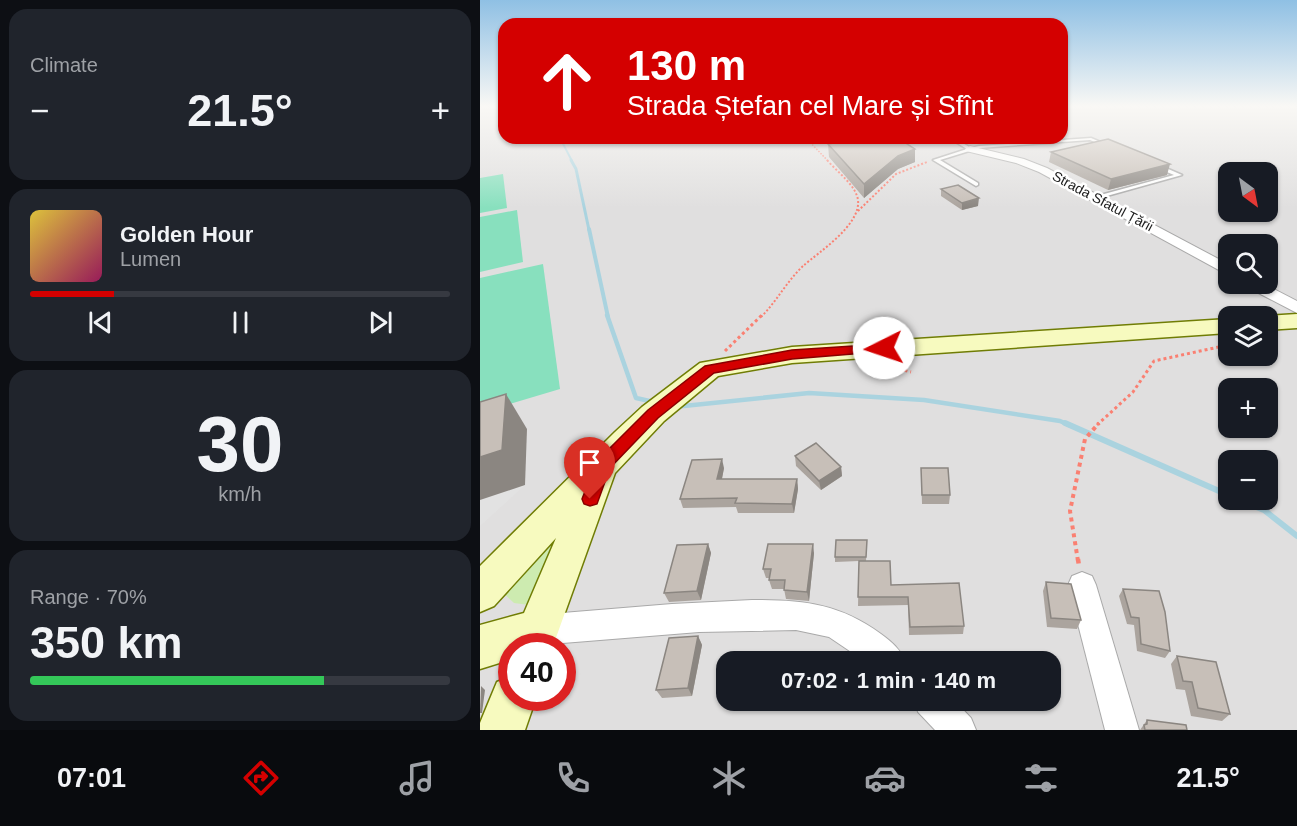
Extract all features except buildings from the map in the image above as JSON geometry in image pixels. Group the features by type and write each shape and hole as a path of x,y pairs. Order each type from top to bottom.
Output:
{"street":[{"name":"Strada Sfatul Țării","path":"970,149 1043,170 1218,264"},
{"path":"1271,294 1297,308"},
{"path":"1278,322 1297,321"},
{"path":"480,593 665,404 710,369 792,355 1218,327"},
{"path":"537,633 603,465"},
{"path":"1082,585 1122,730"},
{"path":"576,633 727,615 782,615 819,618 841,627 878,651"},
{"path":"480,647 498,644"},
{"path":"501,730 508,711"},
{"path":"941,711 959,730"}],"lane":[{"path":"1094,140 1113,148"},
{"path":"961,144 970,149"},
{"path":"936,160 970,149 1030,144"},
{"path":"936,160 976,184"},
{"path":"1096,197 1179,175 1146,162"}],"path":[{"path":"812,144 850,185 858,199 857,213"},
{"path":"710,369 727,349 775,303 802,267 828,248 857,213 896,174 936,160"},
{"path":"1082,585 1070,511 1085,439 1133,392 1154,361 1218,347"}],"shaded area":[{"path":"480,140 498,140 498,144 1068,144 1068,140 1297,140 1297,730 480,730"},
{"path":"525,485 480,526 480,500"}],"green space":[{"path":"503,174 507,208 480,213 480,178"},
{"path":"517,210 523,262 480,272 480,217"},
{"path":"543,264 560,389 480,413 480,278"},
{"path":"566,520 529,605 514,603 503,593"}],"waterway":[{"path":"563,144 572,161"},
{"path":"571,160 576,169 589,230"},
{"path":"589,229 608,317"},
{"path":"607,315 636,398 654,402"},
{"path":"674,407 809,393 924,400 1060,421 1069,425"},
{"path":"1065,423 1218,491"},
{"path":"1264,510 1297,536"}],"route":[{"path":"590,499 603,465 626,440 653,414 710,369 792,355 884,348"}]}
